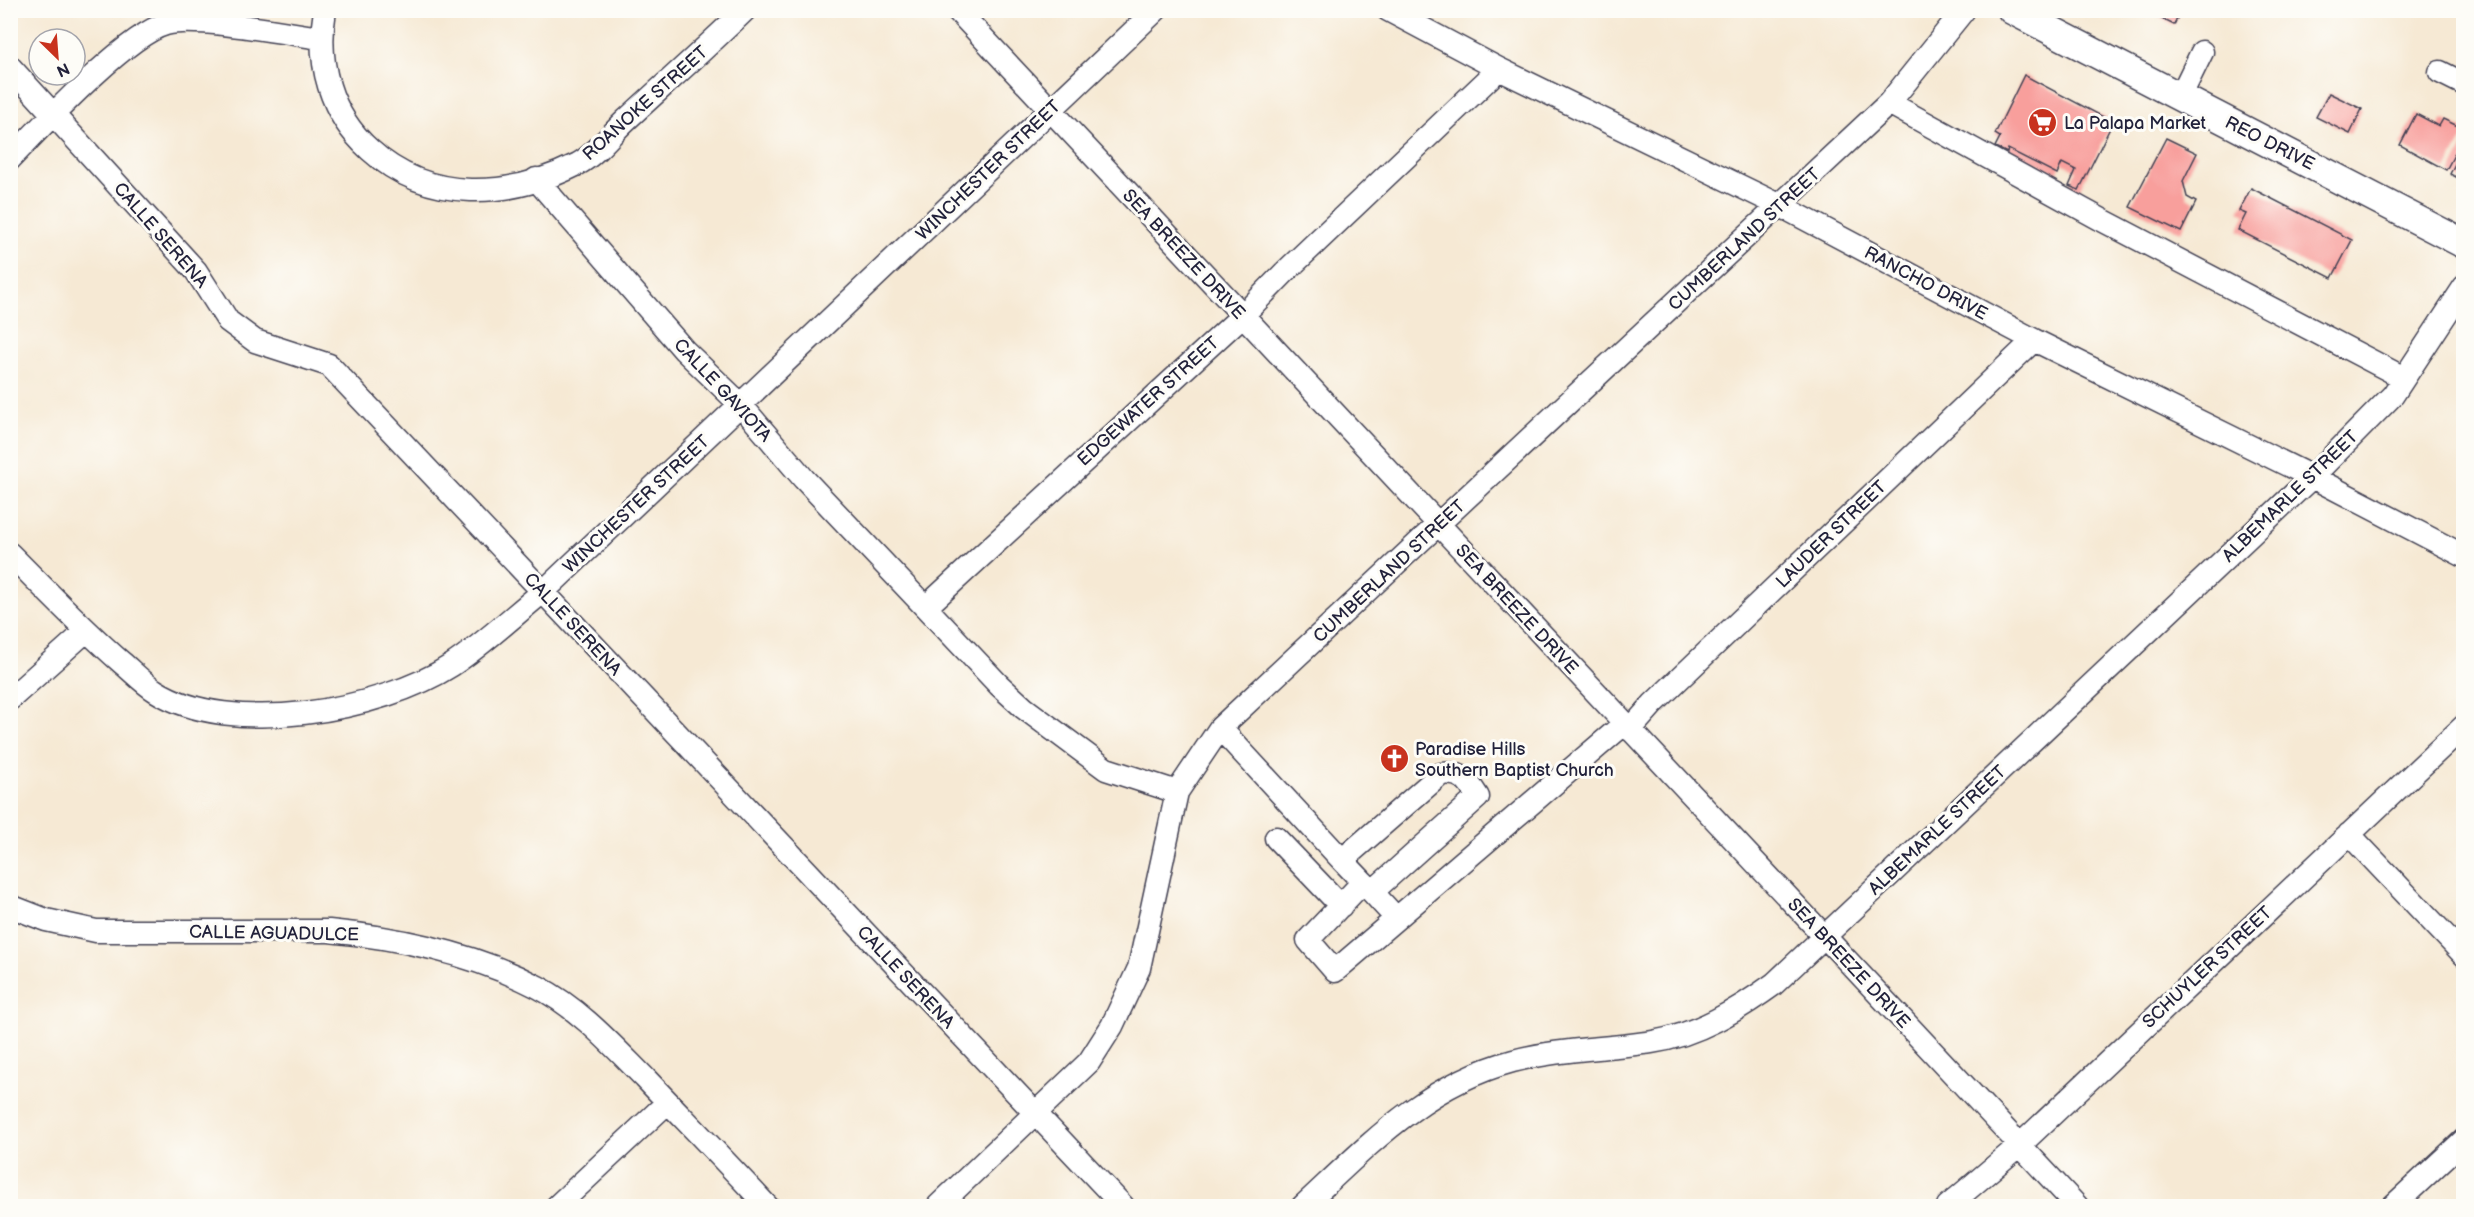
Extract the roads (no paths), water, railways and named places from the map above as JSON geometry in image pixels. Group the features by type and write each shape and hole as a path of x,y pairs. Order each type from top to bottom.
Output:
{"main road":[{"name":"REO DRIVE","path":"2012,10 2463,243"}],"street":[{"path":"325,10 320,38 325,76 340,113 364,144 394,169 432,186 473,191 514,186 536,179"},
{"name":"ROANOKE STREET","path":"536,179 580,163 745,10"},
{"name":"SEA BREEZE DRIVE","path":"957,10 2077,1206"},
{"name":"WINCHESTER STREET","path":"10,554 86,631 154,690 181,705 224,712 285,714 351,705 414,685 453,664 544,591 1156,10"},
{"name":"RANCHO DRIVE","path":"1388,10 1499,69 1781,206 2034,340 2312,477 2463,556"},
{"name":"CUMBERLAND STREET","path":"938,1206 1036,1116 1089,1062 1112,1026 1138,968 1177,792 1220,728 1889,103 1965,10"},
{"path":"10,159 53,113 132,44 166,24 205,24 320,38"},
{"path":"2180,97 2202,52"},
{"name":"CALLE SERENA","path":"10,67 196,271 228,321 255,341 329,366 1123,1206"},
{"name":"EDGEWATER STREET","path":"926,607 1242,316 1499,69"},
{"path":"2439,72 2463,84"},
{"path":"1889,103 2102,220 2404,378"},
{"name":"CALLE GAVIOTA","path":"536,179 684,350 741,405 804,479 999,685 1024,708 1106,769 1177,792"},
{"name":"ALBEMARLE STREET","path":"1303,1206 1405,1113 1452,1085 1488,1070 1543,1054 1653,1042 1701,1027 1726,1015 1774,984 2312,477 2393,395 2463,287"},
{"name":"LAUDER STREET","path":"1341,906 1308,940 1335,971 1518,813 1627,727 2034,340"},
{"path":"10,699 86,631"},
{"name":"SCHUYLER STREET","path":"1948,1206 2020,1145 2463,726"},
{"path":"1220,728 1396,918"},
{"path":"1342,860 1442,774 1454,772 1467,779 1478,797 1489,807 1518,813"},
{"path":"1276,838 1341,906 1368,887 1478,797"},
{"path":"2349,834 2463,955"},
{"name":"CALLE AGUADULCE","path":"10,906 46,920 96,931 329,931 396,939 459,955 539,987 588,1021 767,1206"},
{"path":"557,1206 668,1102"},
{"path":"2393,1206 2463,1140"}],"place":[{"name":"La Palapa Market","path":"2043,123"},
{"name":"Paradise Hills Southern Baptist Church","path":"1394,759"}]}
